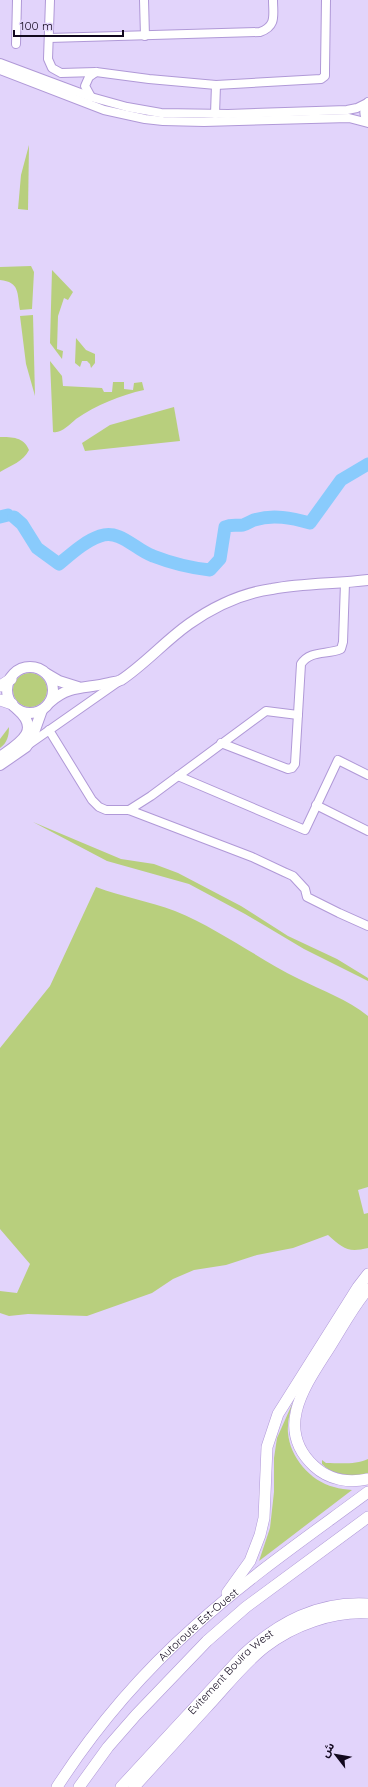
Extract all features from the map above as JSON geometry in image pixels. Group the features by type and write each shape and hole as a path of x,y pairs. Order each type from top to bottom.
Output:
{"highway":[{"path":"0,686 11,679"},
{"path":"0,700 14,706"},
{"path":"215,1609 246,1568 258,1542 264,1518 267,1447 278,1414 358,1287 368,1274"},
{"path":"368,1289 304,1389 296,1412 295,1427 298,1442 304,1454 319,1471 338,1479 348,1481 368,1479"},
{"name":"Autoroute Est-Ouest","path":"57,1787 94,1735 138,1683 186,1634 258,1574 368,1492"},
{"name":"Autoroute Est-Ouest","path":"79,1787 108,1747 136,1715 207,1641 246,1607 368,1517"},
{"name":"Evitement Bouira West","path":"121,1787 243,1654 260,1639 302,1614 340,1604 368,1604"},
{"name":"Evitement Bouira West","path":"134,1787 245,1666 265,1647 302,1626 321,1619 346,1614 368,1613"}],"main road":[{"path":"0,765 26,747 32,738 42,710 50,702 66,691 78,687 103,685 120,680 188,624 227,603 252,593 272,588 368,580"},
{"path":"0,756 22,741 29,727 26,717 14,706 8,689 14,674 24,668 36,668 59,682 78,687"},
{"path":"41,670 51,680 53,695 50,702"},
{"path":"14,706 20,711 31,713 42,710"}],"street":[{"path":"16,44 17,0"},
{"path":"49,0 48,59 52,68 61,73 83,78 89,77 96,72"},
{"path":"144,0 145,36"},
{"path":"49,38 260,32 268,29 272,23 273,0"},
{"path":"71,90 76,89 83,78 96,72 162,81 216,86 321,79 325,76 326,0"},
{"path":"0,63 91,97 127,107 156,112 215,114 347,110 357,108 368,103"},
{"path":"0,70 104,110 145,119 168,122 204,122 349,118 368,123"},
{"path":"83,78 91,97"},
{"path":"215,114 216,86"},
{"path":"368,103 364,115 368,123"},
{"path":"221,743 288,769 292,768 295,764 301,664 306,657 314,654 334,652 341,649 343,642 345,583"},
{"path":"26,747 120,680"},
{"path":"129,810 266,711 298,715"},
{"path":"49,730 92,800 99,808 106,810 129,810 284,872 293,876 305,889 307,896 368,926"},
{"path":"178,776 305,830 338,760 368,774"},
{"path":"316,806 368,831"}],"green space":[{"path":"29,145 28,210 18,209 21,175"},
{"path":"31,266 34,272 32,309 20,310 18,294 14,286 11,283 0,280 0,267"},
{"path":"52,270 73,292 68,300 64,298 58,316 57,349 63,351 62,359 50,343"},
{"path":"33,315 35,396 26,364 20,316"},
{"path":"76,338 86,350 95,354 95,363 91,368 87,361 82,361 80,367 75,363"},
{"path":"50,361 62,376 63,386 102,388 104,392 112,392 113,382 124,382 124,389 133,390 134,383 142,382 144,390 100,405 76,419 59,432 53,432"},
{"path":"174,407 180,441 85,451 82,443 110,425"},
{"path":"0,437 21,440 29,450 24,457 0,472"},
{"path":"27,673 33,673 42,678 46,684 46,696 42,702 33,707 27,707 18,702 13,693 13,687 18,678"},
{"path":"9,727 7,739 0,748 0,739"},
{"path":"33,822 121,859 154,864 178,873 241,906 288,936 337,959 368,978 368,981 304,949 245,914 189,884 107,861"},
{"path":"96,887 175,911 191,918 283,971 343,1000 368,1016 368,1187 358,1190 364,1214 368,1213 368,1248 350,1250 342,1246 328,1235 293,1248 257,1255 226,1265 194,1270 173,1279 152,1293 87,1316 28,1314 9,1316 0,1313 0,1291 17,1293 30,1264 0,1229 0,1048 50,986"},
{"path":"293,1402 288,1421 288,1433 297,1459 309,1474 325,1484 341,1489 352,1490 259,1561 270,1528 274,1492 274,1458 277,1438"},
{"path":"368,1459 368,1473 362,1475 344,1475 332,1471 322,1464 322,1460 326,1463 347,1463"}],"waterway":[{"path":"14,517 22,524 37,548 59,564 78,548 94,538 115,535 128,541 146,553 160,559 188,567 210,570 220,559 225,527 232,525 243,525 254,520 268,517 289,518 310,523 341,480 368,464"},
{"path":"0,517 8,515"}]}
